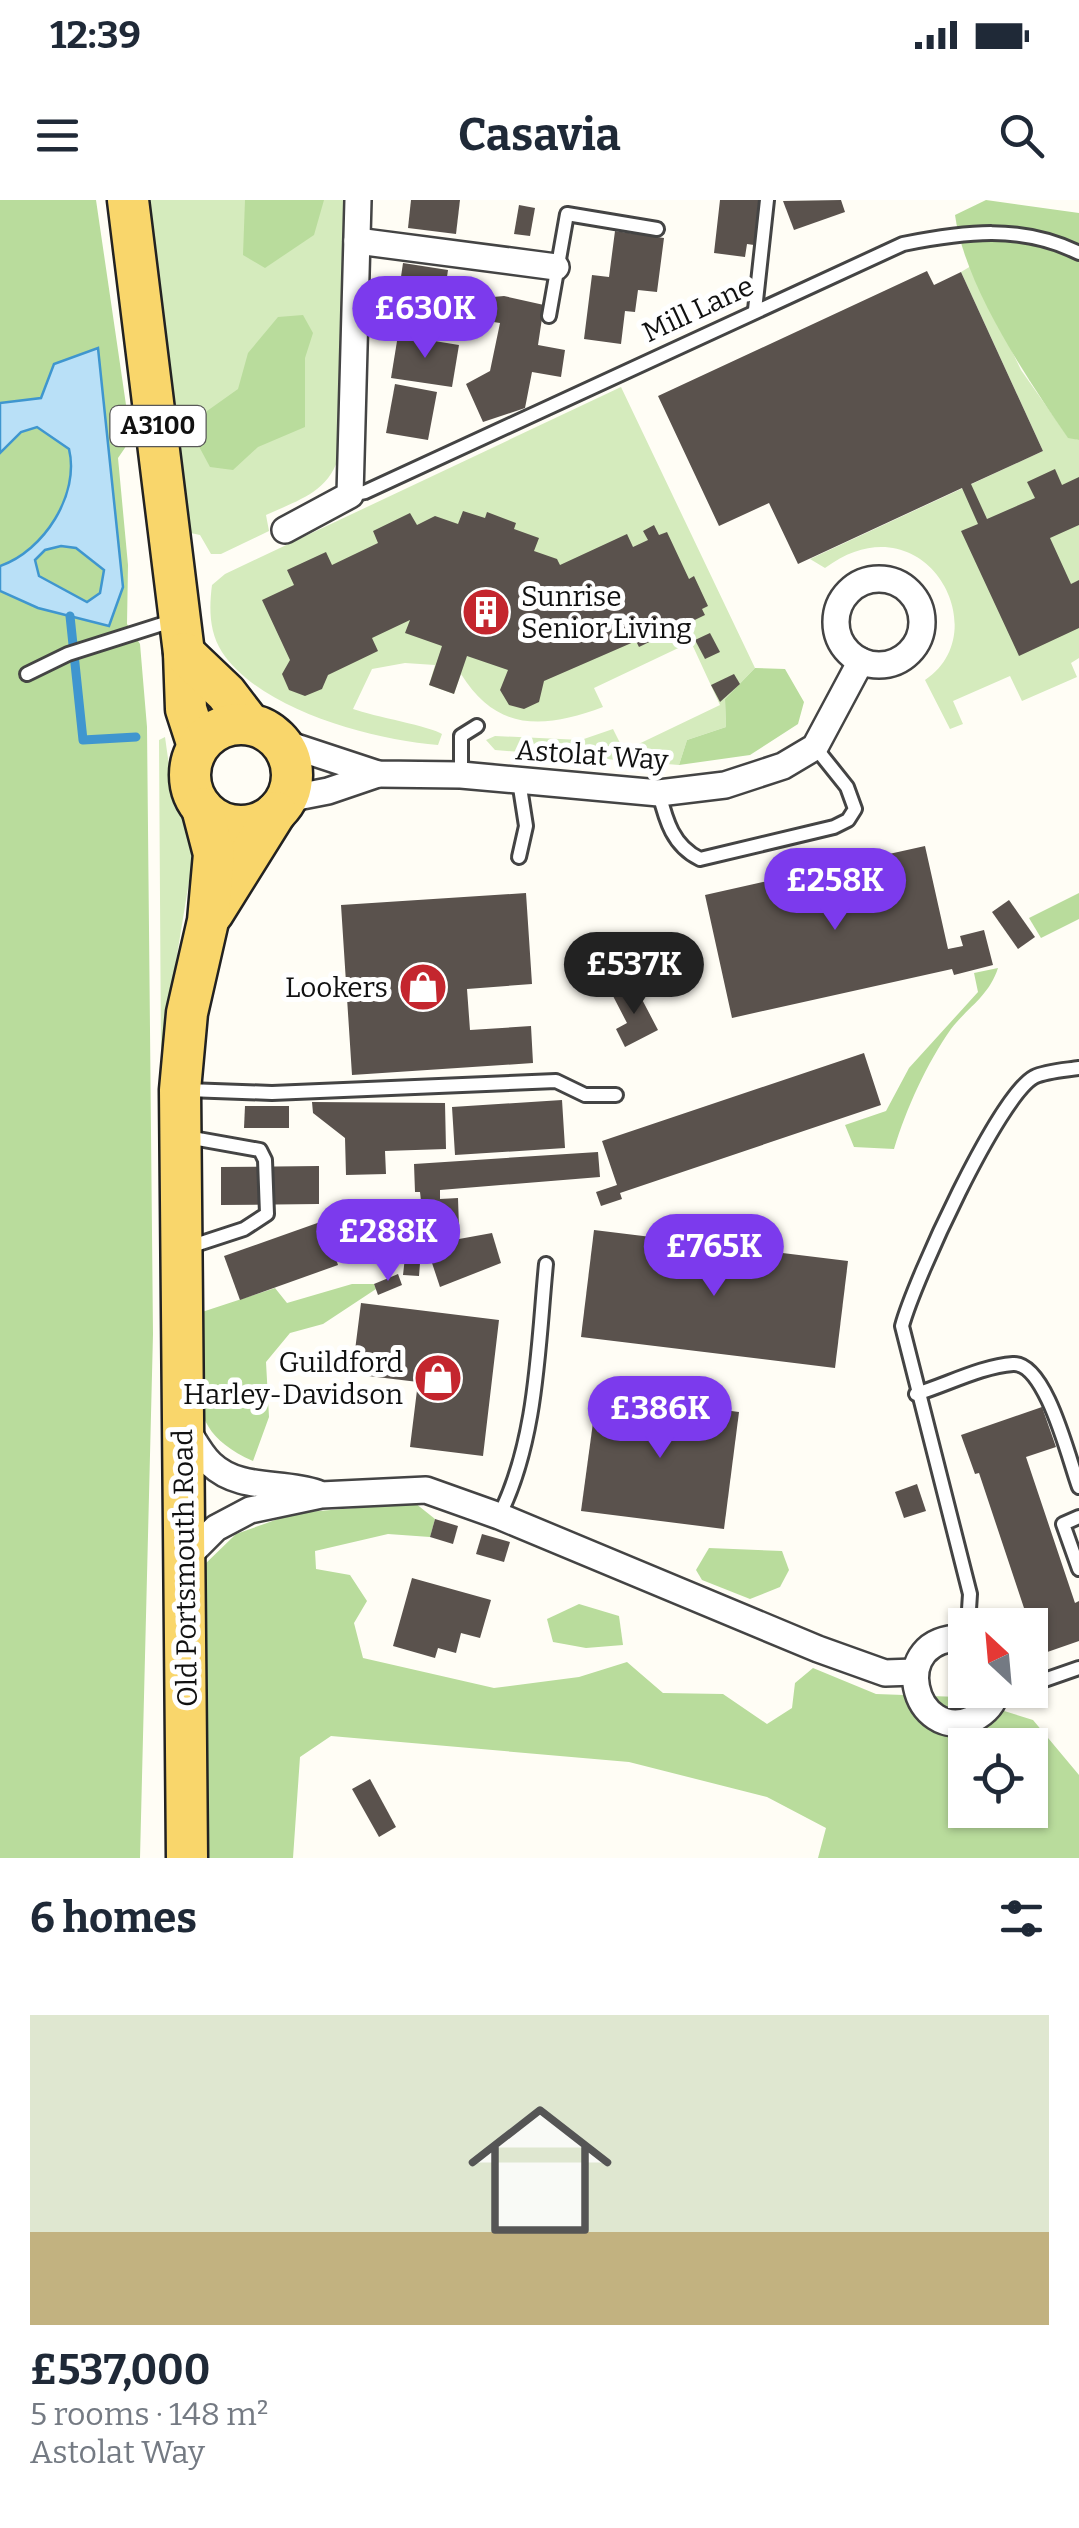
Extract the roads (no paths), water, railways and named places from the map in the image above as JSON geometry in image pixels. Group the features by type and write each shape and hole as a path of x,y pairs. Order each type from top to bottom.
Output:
{"main road":[{"name":"A3100","path":"128,200 181,636 186,709 198,746"},
{"path":"181,636 265,733 292,770 282,806 263,822 230,825 202,808 190,778 198,746 222,725 265,733"},
{"name":"Old Portsmouth Road","path":"208,921 282,806"},
{"name":"Old Portsmouth Road","path":"187,1858 180,1090 187,1013 208,921 214,854 202,808"}],"street":[{"path":"286,530 350,495 358,200"},
{"path":"358,240 556,267"},
{"path":"815,747 861,661"},
{"name":"Astolat Way","path":"265,733 378,774 461,775 659,793 726,785 783,766 815,747"},
{"name":"Astolat Way","path":"282,806 378,774"},
{"path":"182,1422 211,1464 238,1481 297,1486 321,1495"},
{"path":"186,1558 216,1528 250,1510 321,1495 426,1490 499,1516 818,1649 885,1673 915,1672"},
{"path":"948,1640 930,1647 915,1672 920,1701 934,1716 948,1721 975,1718 988,1708"}],"lane":[{"path":"755,310 767,200"},
{"path":"550,316 567,214 658,229"},
{"name":"Mill Lane","path":"350,495 365,492 903,244 990,231 1034,236 1079,254"},
{"path":"27,674 74,652 181,636"},
{"path":"461,775 462,736 477,726"},
{"path":"659,793 664,816 680,847 700,860 834,827 848,820 855,809 854,797 815,747"},
{"path":"519,781 526,826 519,857"},
{"path":"969,1608 970,1594 916,1394 902,1326 911,1293 963,1183 1019,1090 1036,1076 1079,1068"},
{"path":"180,1090 272,1093 556,1081 585,1094 616,1095"},
{"path":"180,1135 260,1150 265,1160 267,1214 244,1228 180,1250"},
{"path":"499,1516 516,1482 546,1264"},
{"path":"916,1394 1015,1364 1032,1370 1046,1396 1079,1487"},
{"path":"1079,1518 1063,1524 1079,1569"},
{"path":"1048,1679 1079,1668"}],"water":[{"path":"98,348 123,587 109,626 38,608 0,591 0,566 31,548 55,519 64,502 71,466 69,449 37,427 21,432 0,453 0,403 41,398 54,364","holes":["76,548 104,570 100,593 87,602 39,576 35,560 45,550"]}],"waterway":[{"path":"70,616 83,740 136,737"}],"place":[{"name":"Sunrise Senior Living","path":"486,612"},
{"name":"Lookers","path":"423,987"},
{"name":"Guildford Harley-Davidson","path":"438,1378"}]}
